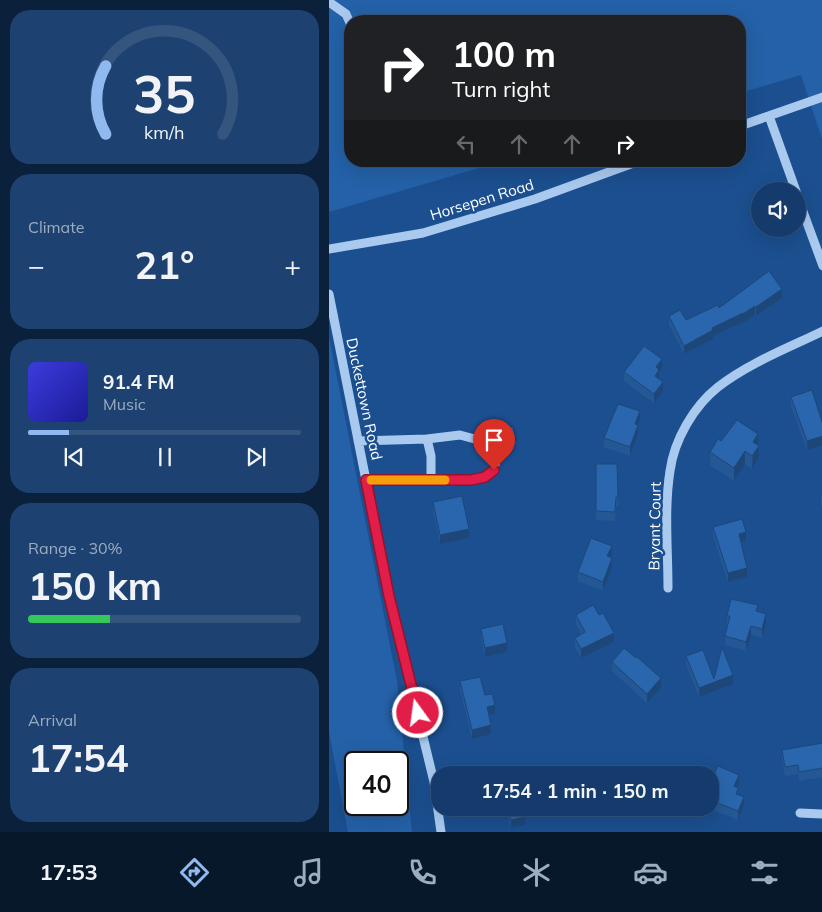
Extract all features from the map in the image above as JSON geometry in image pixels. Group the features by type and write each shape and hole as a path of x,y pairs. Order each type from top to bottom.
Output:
{"street":[{"path":"329,2 346,15"},
{"path":"746,124 822,96"},
{"path":"769,116 792,182"},
{"name":"Horsepen Road","path":"329,249 423,233 535,199 623,167"},
{"path":"806,221 822,266"},
{"name":"Duckettown Road","path":"329,294 399,639 434,782 441,832"},
{"name":"Bryant Court","path":"668,588 667,506 670,469 689,419 703,400 726,382 746,369 822,331"},
{"path":"358,440 427,439 460,435 482,440 489,446 496,458 494,470 485,477 471,480 366,480"},
{"path":"427,439 432,461 431,480"},
{"path":"801,812 822,814"}],"shaded area":[{"path":"329,0 822,0 822,139 801,75 746,91 746,15 344,15 344,167 483,167 329,212"},
{"path":"329,337 397,681 404,751 344,751 344,811 329,732"},
{"path":"409,802 412,832 348,832 345,816 409,816"}],"building":[{"path":"769,271 782,289 756,307 712,328 713,330 684,346 669,316 680,310 686,320 718,305 719,308"},
{"path":"644,346 662,359 656,367 659,370 655,376 663,382 654,394 624,372"},
{"path":"812,390 823,425 823,436 807,441 791,397"},
{"path":"618,404 640,411 635,424 638,425 630,447 604,438"},
{"path":"737,420 758,434 753,442 759,446 752,456 745,451 734,468 710,452 718,439 721,441"},
{"path":"513,426 516,440 504,442 501,429"},
{"path":"596,464 617,464 618,497 616,497 615,512 596,511"},
{"path":"462,496 469,529 440,535 433,502"},
{"path":"742,519 746,532 739,534 747,568 728,573 713,527"},
{"path":"591,538 612,546 607,556 612,558 603,582 578,572"},
{"path":"731,599 758,605 756,611 766,614 762,629 751,626 746,642 725,636 730,616 727,616"},
{"path":"593,605 599,615 603,613 614,633 581,649 575,638 585,632 576,615"},
{"path":"503,624 507,643 485,648 481,629"},
{"path":"722,647 733,675 699,688 686,656 703,650 714,679"},
{"path":"624,648 661,678 647,694 612,662"},
{"path":"480,677 485,695 492,694 495,705 487,707 491,725 472,730 460,681"},
{"path":"823,743 823,768 799,772 798,765 785,767 782,750"},
{"path":"719,766 739,775 734,786 738,788 736,794 744,797 738,811 719,804"},
{"path":"510,816 525,816 525,817 511,820"}],"slow traffic":[{"path":"371,480 445,480"}],"route":[{"path":"418,713 389,596 366,480 471,480 485,477 494,470"}]}
